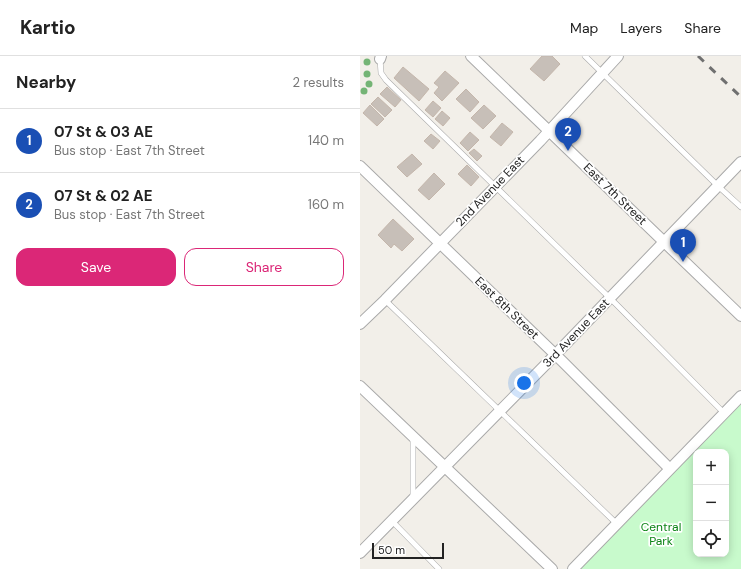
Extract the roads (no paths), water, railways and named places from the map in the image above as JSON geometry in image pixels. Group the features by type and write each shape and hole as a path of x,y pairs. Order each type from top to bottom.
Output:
{"street":[{"name":"East 7th Street","path":"470,56 549,130 741,316"},
{"name":"2nd Avenue East","path":"360,324 549,130 618,56"},
{"name":"3rd Avenue East","path":"360,553 555,355 741,162"},
{"name":"East 8th Street","path":"360,166 670,469"},
{"path":"360,386 552,569"},
{"path":"573,569 741,396"}],"lane":[{"path":"585,56 741,207"},
{"path":"380,58 381,73 386,80 610,298 724,413"},
{"path":"385,300 617,524"},
{"path":"413,436 413,500"},
{"path":"392,521 439,569"}],"railway":[{"path":"698,56 741,97"}],"place":[{"name":"07 St & 02 AE","path":"568,151"},
{"name":"07 St & 03 AE","path":"683,262"}],"park label":[{"name":"Central Park","path":"661,534"}]}
